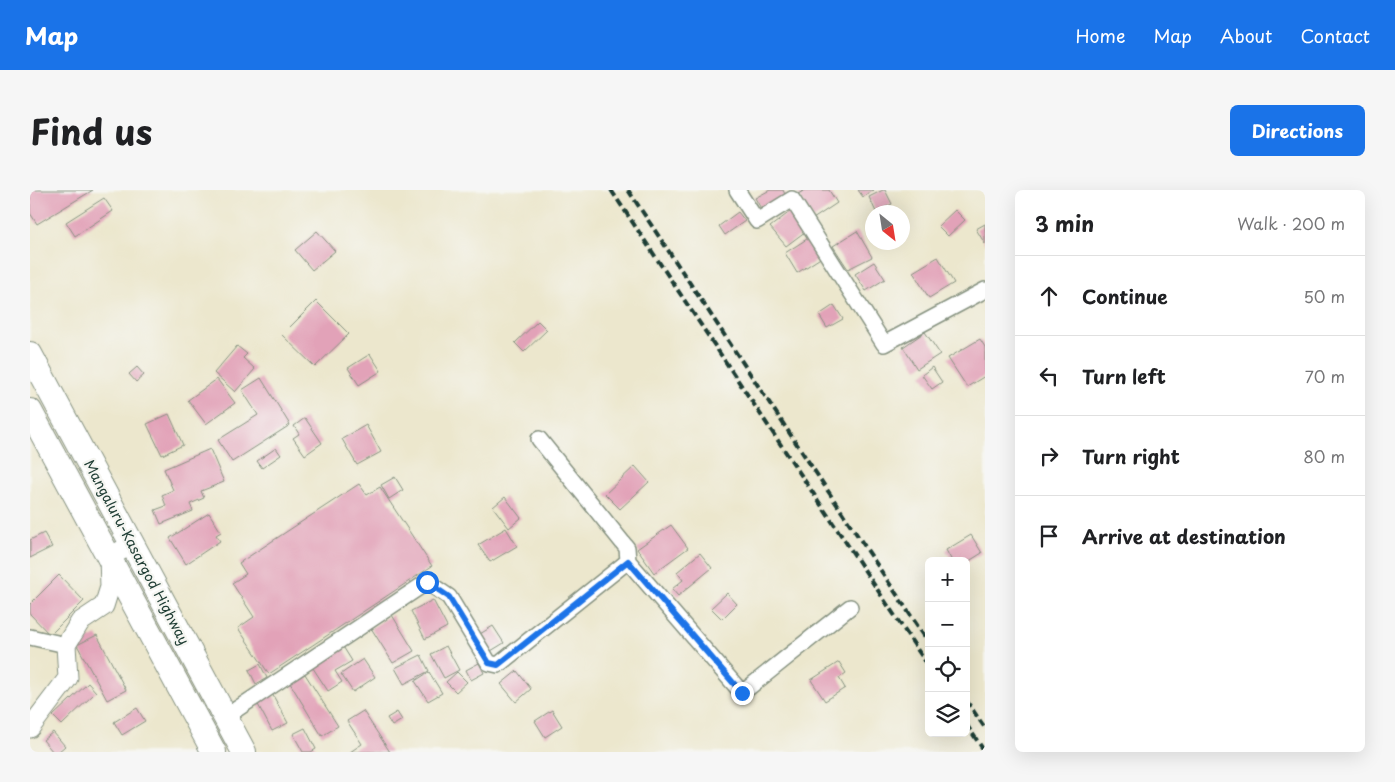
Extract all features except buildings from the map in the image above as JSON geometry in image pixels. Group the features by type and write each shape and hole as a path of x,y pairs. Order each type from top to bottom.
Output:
{"highway":[{"name":"Mangaluru-Kasargod Highway","path":"30,354 244,752"},
{"name":"Mangaluru-Kasargod Highway","path":"30,411 214,752"}],"street":[{"path":"737,190 758,221 792,199 884,344 985,290"},
{"path":"539,439 627,548 628,561 742,693 850,607"},
{"path":"30,728 68,678 66,644 80,622 104,606 110,587 109,558 133,544"},
{"path":"225,717 427,582 449,597 489,663 498,665 628,561"},
{"path":"30,637 66,644"}],"railway":[{"path":"611,190 925,661"},
{"path":"628,190 925,637"},
{"path":"970,706 985,728"},
{"path":"970,730 985,752"}],"route":[{"path":"427,582 449,597 489,663 498,665 628,561 742,693"}]}
